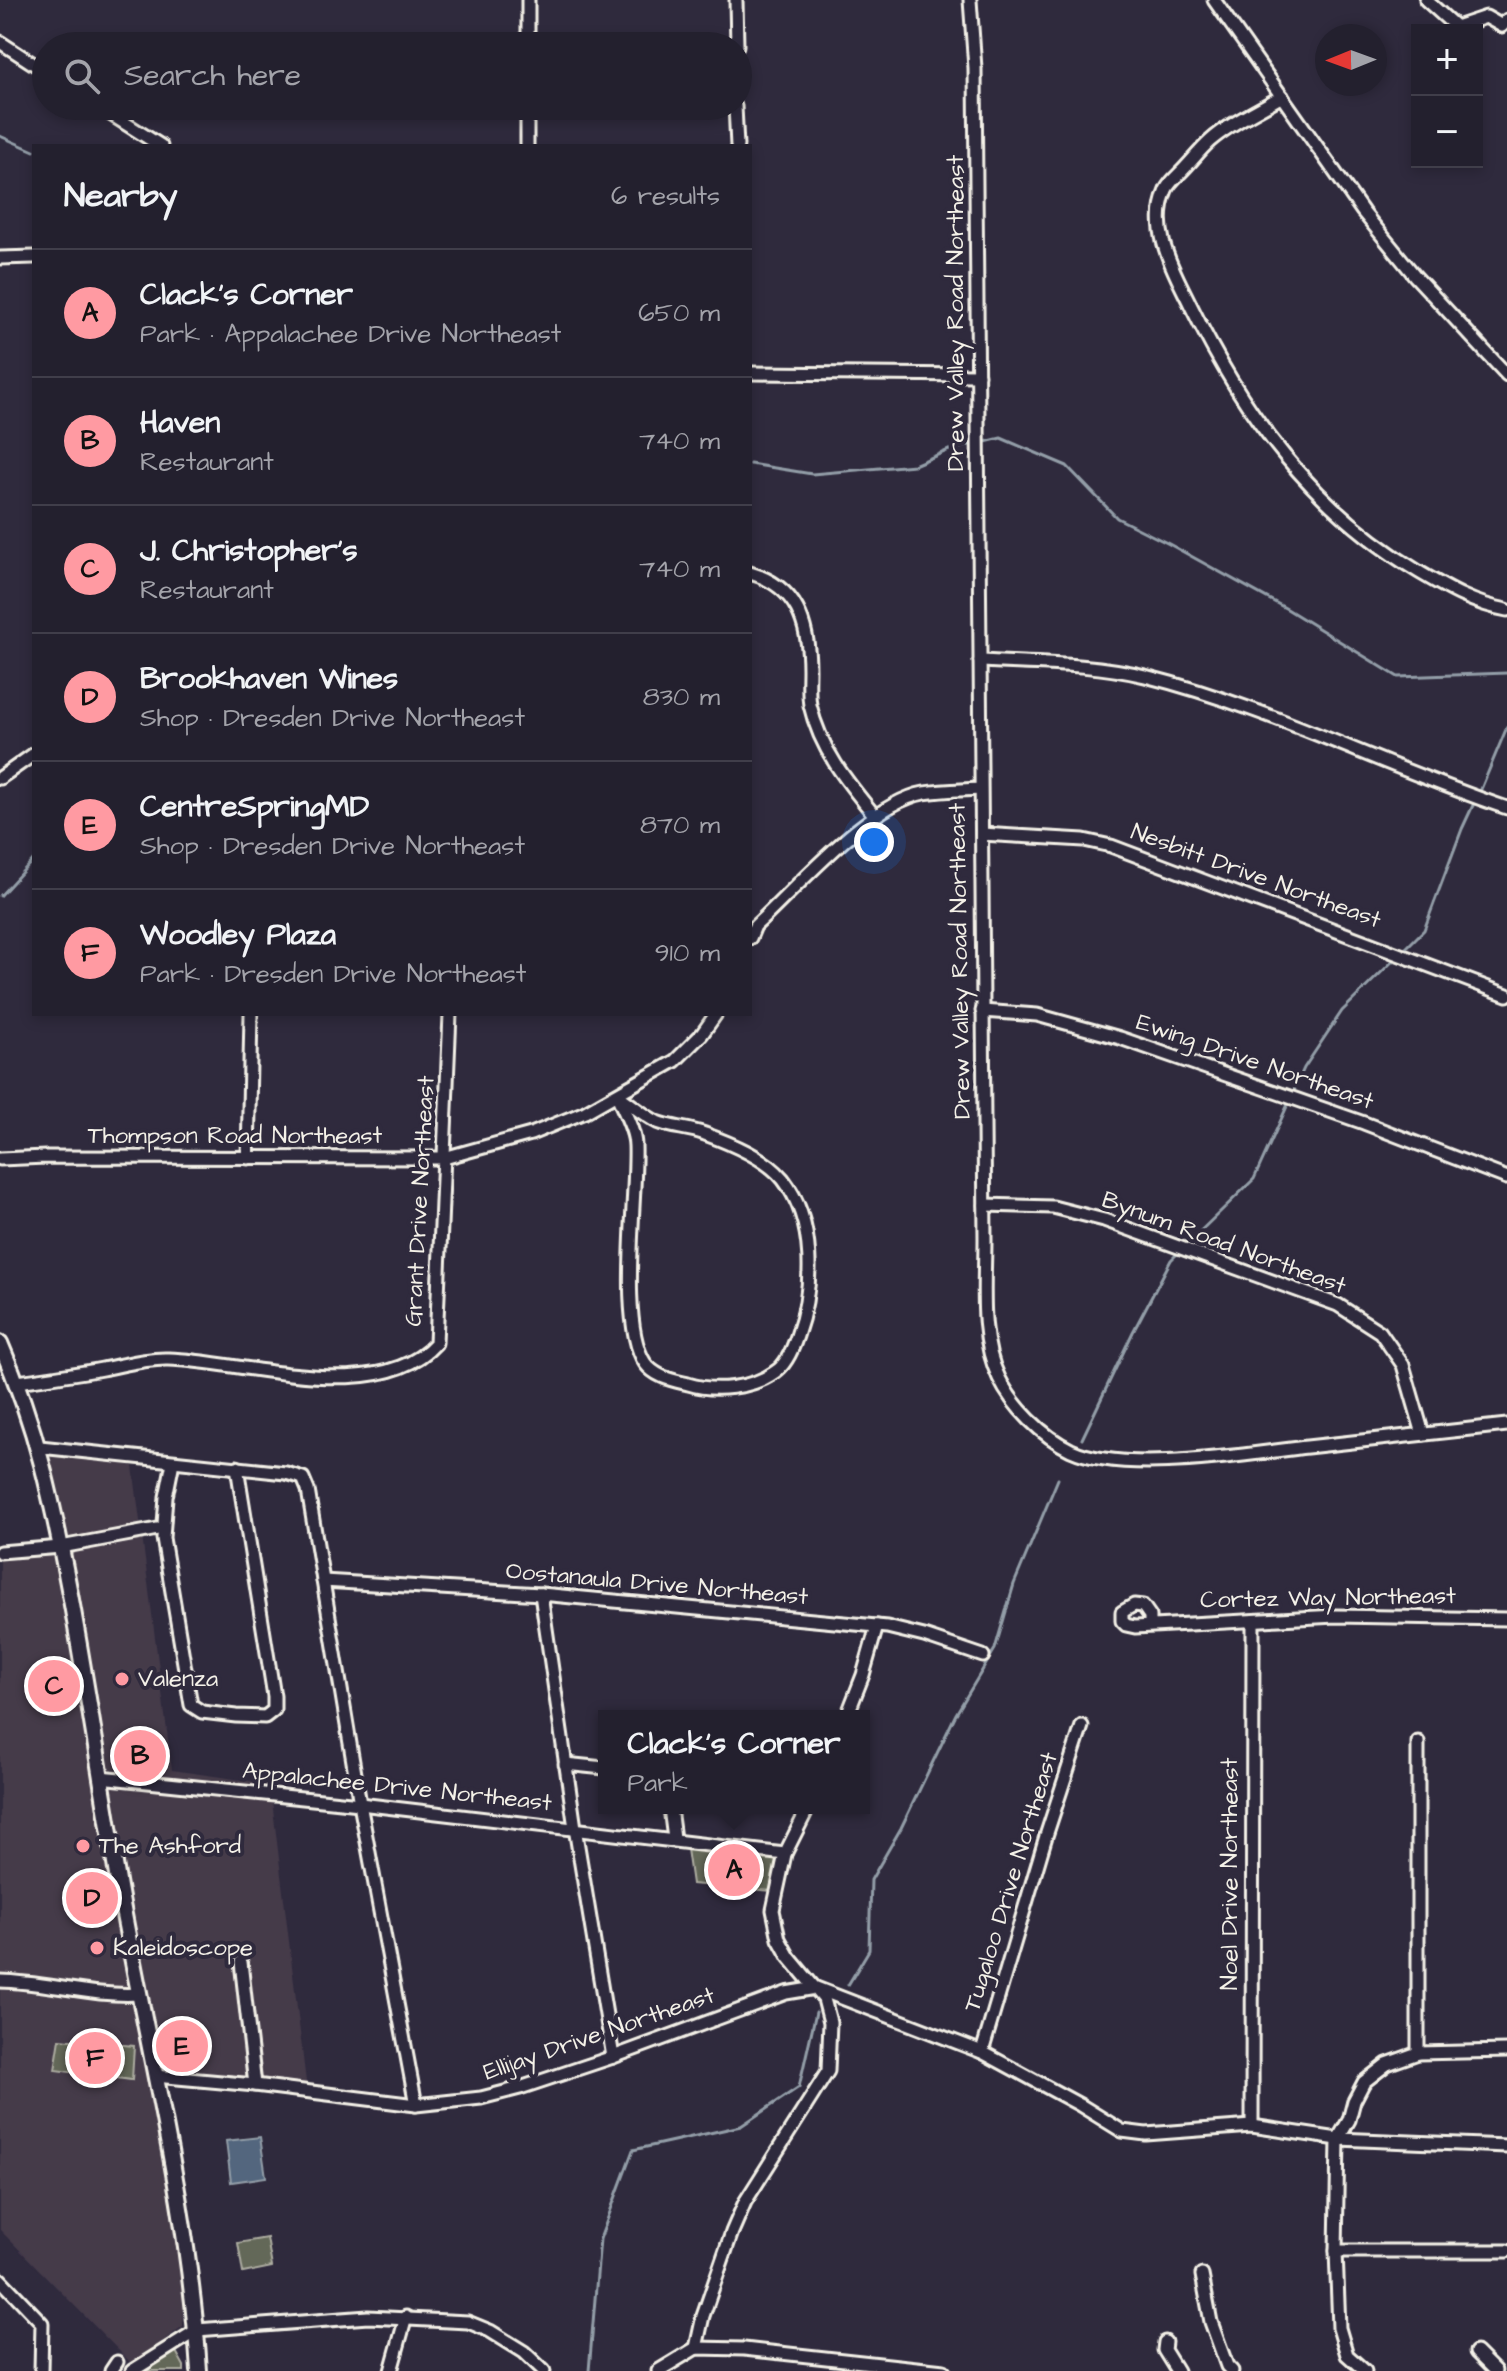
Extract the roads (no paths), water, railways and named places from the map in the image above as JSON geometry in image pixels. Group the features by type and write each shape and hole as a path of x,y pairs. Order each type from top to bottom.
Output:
{"street":[{"path":"528,0 528,32"},
{"path":"736,0 737,32"},
{"name":"Drew Valley Road Northeast","path":"970,0 975,68 986,1329 989,1352 999,1379 1022,1412 1043,1432 1072,1450 1106,1459 1144,1462 1246,1454 1507,1425"},
{"path":"1214,0 1363,212 1415,276 1507,375"},
{"path":"1426,0 1456,27 1486,17 1502,26 1507,20"},
{"path":"0,42 32,63"},
{"path":"1282,96 1211,139 1166,188 1160,213 1162,241 1174,271 1220,363 1266,435 1329,506 1402,562 1462,597 1483,606 1507,610"},
{"path":"120,120 158,144"},
{"path":"527,120 527,144"},
{"path":"736,120 737,144"},
{"path":"0,258 32,257"},
{"path":"752,373 978,375"},
{"path":"752,574 779,586 799,608 806,632 810,705 824,744 836,768 875,816"},
{"path":"980,661 1093,667 1142,675 1233,704 1507,808"},
{"path":"0,778 32,755"},
{"path":"752,925 875,816 903,800 924,793 980,789"},
{"name":"Nesbitt Drive Northeast","path":"982,834 1084,840 1111,846 1507,995"},
{"name":"Ewing Drive Northeast","path":"982,1011 1037,1015 1120,1038 1364,1123 1507,1178"},
{"path":"248,1158 251,1016"},
{"name":"Grant Drive Northeast","path":"17,1382 169,1359 347,1378 400,1366 424,1356 436,1343 450,1016"},
{"name":"Thompson Road Northeast","path":"0,1159 444,1158 531,1134 585,1112 675,1061 702,1034 715,1016"},
{"path":"617,1095 658,1122 704,1134 751,1154 782,1178 798,1206 807,1241 806,1309 793,1349 778,1371 734,1387 697,1387 660,1376 645,1363 637,1342 631,1309 635,1142 617,1095"},
{"name":"Bynum Road Northeast","path":"985,1205 1053,1207 1104,1220 1338,1305 1380,1332 1403,1365 1423,1434"},
{"path":"0,1343 40,1447 61,1547 155,2076 197,2330 199,2371"},
{"path":"40,1447 237,1467 303,1478 313,1517 360,1804 416,2105"},
{"path":"173,1462 163,1538 191,1705 202,1712 265,1717 274,1710 274,1696 237,1467"},
{"path":"0,1552 61,1547 163,1528"},
{"name":"Oostanaula Drive Northeast","path":"323,1581 541,1594 877,1626 905,1630 983,1656"},
{"path":"541,1594 565,1764 613,2057"},
{"name":"Cortez Way Northeast","path":"1150,1625 1336,1616 1507,1619"},
{"name":"Noel Drive Northeast","path":"1252,2126 1253,1621"},
{"path":"849,1710 877,1626"},
{"name":"Tugaloo Drive Northeast","path":"982,2052 1082,1726"},
{"path":"1418,1742 1418,2053"},
{"path":"565,1764 598,1767"},
{"name":"Appalachee Drive Northeast","path":"100,1777 674,1839 785,1854"},
{"path":"671,1814 674,1839"},
{"path":"696,2348 722,2260 745,2202 828,2071 830,2022 824,1999 789,1957 779,1939 773,1910 785,1854 805,1814"},
{"path":"241,1962 255,2085"},
{"path":"0,1981 37,1982 124,1995 139,1994"},
{"path":"816,1988 982,2052 1122,2131 1146,2134 1252,2126 1338,2139 1507,2146"},
{"name":"Ellijay Drive Northeast","path":"155,2076 416,2105 481,2098 613,2057 786,1993 816,1988"},
{"path":"1365,2371 1347,2355 1339,2328 1336,2251 1338,2139 1349,2120 1354,2101 1364,2082 1387,2064 1418,2053 1507,2051"},
{"path":"1336,2251 1507,2251"},
{"path":"1202,2275 1211,2322 1227,2366 1232,2371"},
{"path":"0,2279 42,2323 41,2371"},
{"path":"132,2371 197,2330 368,2317 468,2322 490,2331 524,2352 544,2371"},
{"path":"391,2371 406,2317"},
{"path":"1165,2342 1164,2350 1177,2371"},
{"path":"658,2371 696,2348 744,2349 856,2367 944,2371"},
{"path":"1476,2352 1495,2371"}],"water":[{"path":"260,2137 266,2177 231,2182 226,2141"}],"waterway":[{"path":"0,136 32,150"},
{"path":"981,443 1001,438 1067,466 1117,518 1287,609 1398,677 1507,673"},
{"path":"752,464 812,474 914,465 973,444"},
{"path":"1479,794 1507,727"},
{"path":"1403,951 1424,930 1475,801"},
{"path":"0,896 32,861"},
{"path":"1292,1095 1304,1068 1342,1011 1398,956"},
{"path":"1185,1246 1254,1179 1289,1102"},
{"path":"1082,1439 1133,1332 1171,1260 1180,1251"},
{"path":"848,1985 869,1950 871,1880 901,1828 956,1714 995,1649 1014,1584 1058,1479"},
{"path":"589,2371 600,2239 633,2150 741,2126 799,2087 816,2012"}],"place":[{"name":"Valenza","path":"122,1679"},
{"name":"J. Christopher's","path":"54,1686"},
{"name":"Haven","path":"140,1756"},
{"name":"The Ashford","path":"83,1846"},
{"name":"Clack's Corner","path":"734,1870"},
{"name":"Brookhaven Wines","path":"92,1898"},
{"name":"Kaleidoscope","path":"97,1948"},
{"name":"CentreSpringMD","path":"182,2046"},
{"name":"Woodley Plaza","path":"95,2058"}]}
